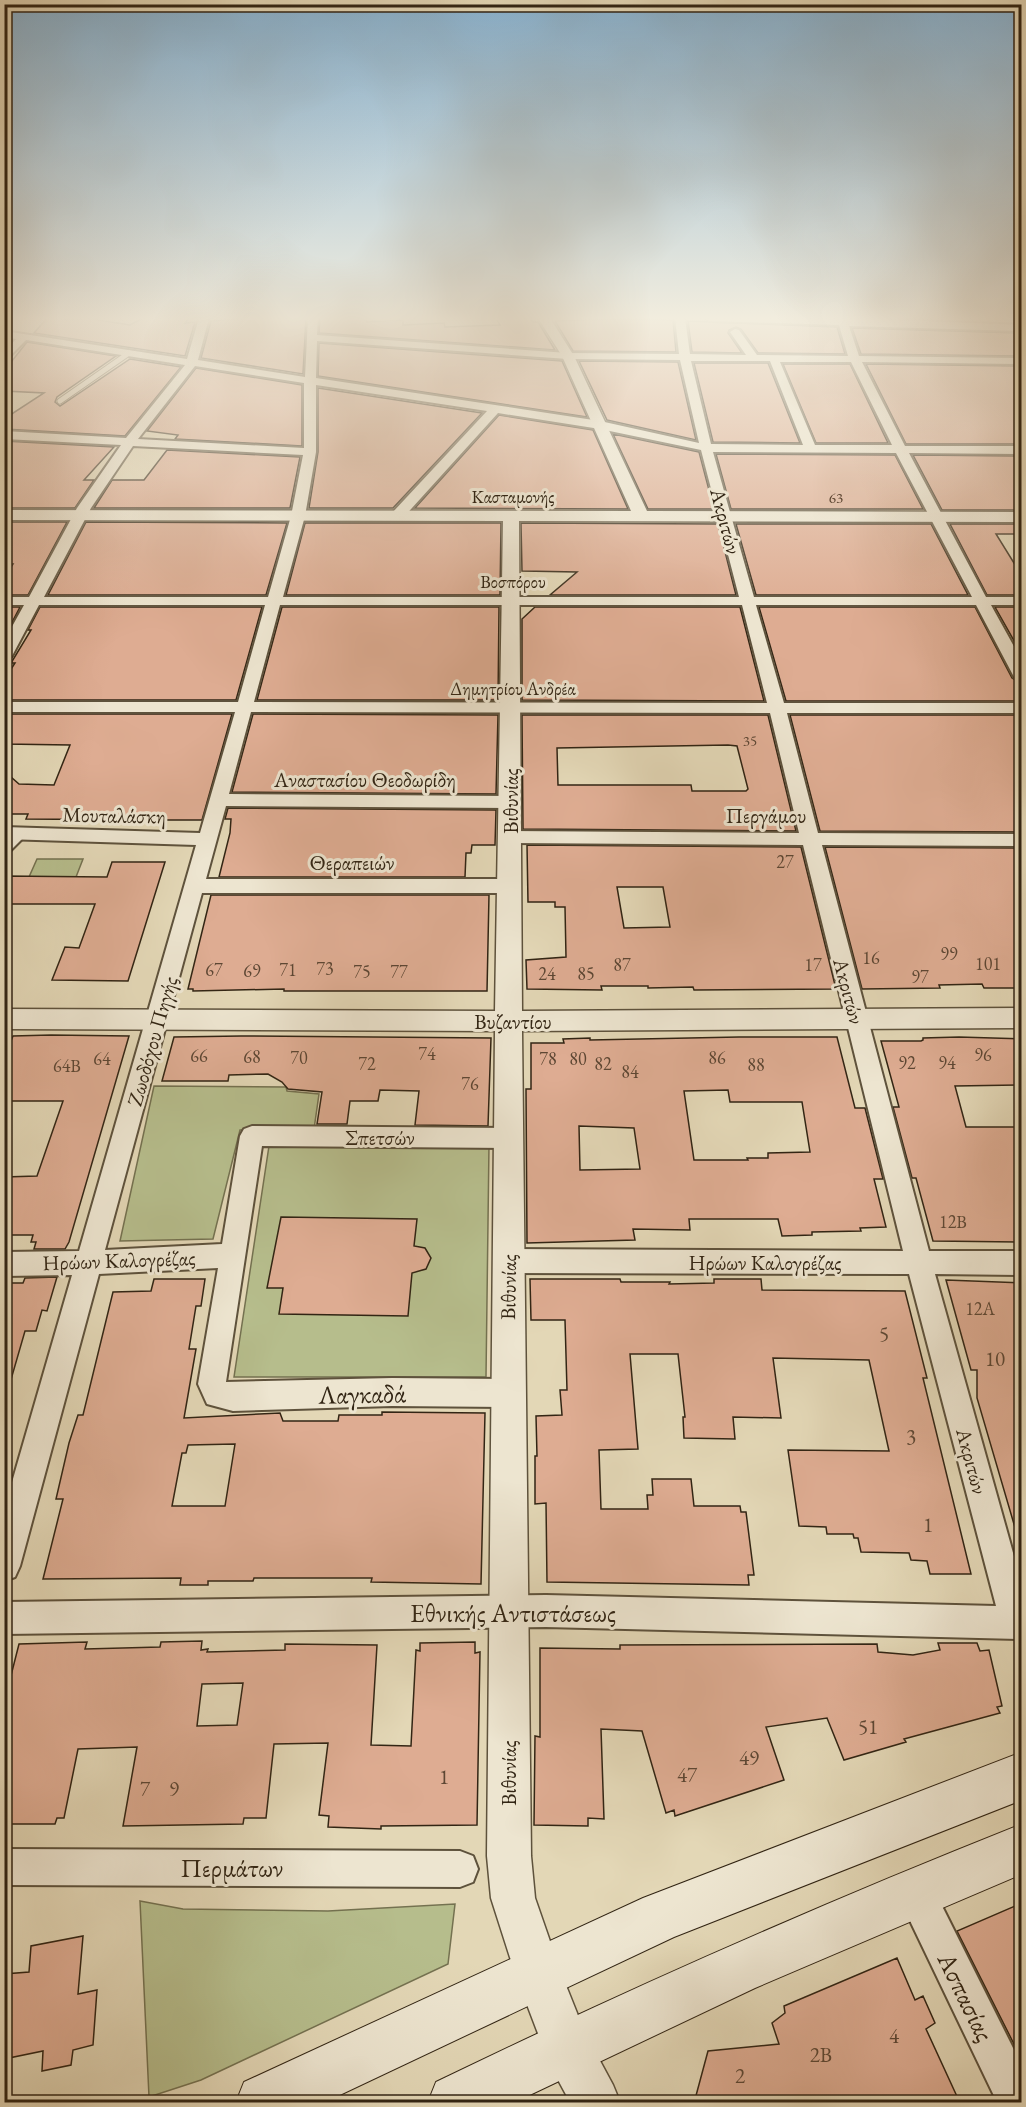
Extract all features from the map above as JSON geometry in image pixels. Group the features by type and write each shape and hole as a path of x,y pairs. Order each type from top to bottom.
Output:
{"main road":[{"path":"264,2103 661,1916 1022,1776"},
{"path":"456,2103 642,2012 915,1891 1022,1848"}],"street":[{"path":"4,656 36,601 80,515 151,416"},
{"name":"Ζωοδόχου Πηγής","path":"4,1566 159,1020 298,516 310,452 310,416"},
{"path":"397,516 488,416"},
{"path":"543,416 600,425 706,448 1022,450"},
{"path":"596,416 641,516"},
{"name":"Ακριτών","path":"699,416 777,708 919,1263 1019,1623"},
{"path":"797,416 810,450"},
{"path":"884,416 1022,677"},
{"path":"4,435 310,452"},
{"name":"Κασταμονής","path":"4,515 1022,517"},
{"name":"Βιθυνίας","path":"511,516 509,1261 506,1393 509,1856 513,1898 538,1973 567,2048 596,2103"},
{"name":"Βοσπόρου","path":"4,601 1022,601"},
{"name":"Δημητρίου Ανδρέα","path":"4,706 1022,708"},
{"name":"Αναστασίου Θεοδωρίδη","path":"219,800 510,802"},
{"path":"4,849 12,834"},
{"name":"Μουταλάσκη","path":"12,834 209,839"},
{"name":"Περγάμου","path":"510,837 1022,840"},
{"name":"Θεραπειών","path":"196,886 509,886"},
{"name":"Βυζαντίου","path":"4,1019 509,1021 1022,1018"},
{"name":"Σπετσών","path":"234,1255 252,1136 509,1138"},
{"name":"Ηρώων Καλογρέζας","path":"4,1264 90,1263 234,1255"},
{"name":"Λαγκαδά","path":"234,1255 212,1384 217,1394 233,1397 392,1392 506,1393"},
{"name":"Ηρώων Καλογρέζας","path":"509,1261 1022,1263"},
{"name":"Εθνικής Αντιστάσεως","path":"4,1618 507,1611 1019,1623"},
{"name":"Περμάτων","path":"4,1867 460,1869"},
{"name":"Ασπασίας","path":"915,1891 1018,2103"}],"green space":[{"path":"37,859 83,859 76,877 29,877"},
{"path":"154,1086 286,1087 287,1091 319,1094 314,1129 240,1130 213,1239 120,1241"},
{"path":"489,1145 486,1377 234,1377 269,1146"},
{"path":"140,1901 183,1909 328,1911 455,1904 448,1964 201,2080 149,2097"}],"building":[{"path":"8,416 141,416 125,436 4,429 4,419"},
{"path":"158,416 302,416 302,446 175,439 178,435 147,431"},
{"path":"318,416 479,416 393,508 309,508 318,452"},
{"path":"498,416 507,416 593,430 628,509 415,508"},
{"path":"605,416 691,416 696,440 607,420"},
{"path":"707,416 789,416 800,443 713,442"},
{"path":"805,416 875,416 888,443 816,443"},
{"path":"892,416 1022,416 1022,444 906,444"},
{"path":"613,434 699,452 714,509 648,509"},
{"path":"4,441 114,447 84,480 94,480 75,508 4,508"},
{"path":"167,450 300,457 290,508 94,508 112,480 144,480"},
{"path":"716,454 895,455 923,509 731,509"},
{"path":"913,455 1022,456 1022,510 942,510"},
{"path":"4,522 67,522 28,595 4,595 4,578 13,564 4,564"},
{"path":"86,522 287,523 266,595 48,595"},
{"path":"305,523 501,523 500,595 286,595"},
{"path":"521,523 718,524 736,595 550,595 577,572 522,571"},
{"path":"736,524 931,524 968,595 756,595"},
{"path":"950,524 1022,524 1022,534 996,534 1022,576 1022,595 987,595"},
{"path":"4,607 20,607 8,630 4,630"},
{"path":"40,607 262,607 236,700 4,700 4,680 15,663 11,663 31,630 28,630"},
{"path":"282,607 499,607 498,700 257,700"},
{"path":"535,607 740,607 764,701 522,700 522,619"},
{"path":"759,607 975,607 1012,678 1022,684 1022,701 786,701"},
{"path":"995,607 1022,607 1022,655"},
{"path":"4,714 232,714 202,820 150,820 26,819 28,814 4,814 4,771 19,784 54,785 70,745 4,744"},
{"path":"253,714 498,715 496,794 232,792"},
{"path":"522,715 768,715 796,831 523,829","holes":["737,746 748,789 746,791 692,791 691,785 558,785 557,748"]},
{"path":"790,715 1022,715 1022,832 820,831"},
{"path":"228,808 496,810 495,845 472,845 471,853 466,853 465,877 219,877 230,833 231,819 225,819"},
{"path":"527,845 801,847 836,989 694,990 693,987 601,986 602,990 527,989 526,960 566,957 565,907 555,907 555,902 528,902","holes":["617,887 663,887 670,927 624,928"]},
{"path":"825,847 1022,848 1022,988 984,988 982,984 939,985 940,988 862,989"},
{"path":"112,862 165,862 128,981 52,980 65,947 79,948 95,904 4,904 4,876 107,877"},
{"path":"211,895 489,895 487,991 284,991 284,989 193,991 193,989 188,989"},
{"path":"13,1036 129,1036 69,1242 65,1249 34,1249 36,1242 31,1242 33,1235 4,1235 4,1177 37,1176 63,1101 4,1101 4,1040 11,1041"},
{"path":"174,1037 491,1038 488,1126 415,1125 419,1091 380,1090 378,1101 350,1101 347,1124 317,1124 322,1092 288,1089 282,1082 268,1074 229,1075 228,1081 162,1081"},
{"path":"837,1037 855,1108 865,1108 883,1179 874,1179 886,1227 860,1228 861,1231 812,1232 812,1235 782,1236 778,1219 689,1219 690,1230 633,1229 635,1240 527,1243 526,1089 531,1089 531,1043 564,1043 563,1039 590,1038 590,1040","holes":["728,1090 730,1102 802,1102 810,1152 768,1153 768,1158 747,1158 748,1160 694,1160 684,1091","579,1126 634,1128 640,1169 580,1170"]},
{"path":"923,1038 1022,1039 1022,1085 955,1086 966,1127 1022,1127 1022,1242 933,1241 916,1178 912,1178 893,1107 899,1107 881,1041 921,1041"},
{"path":"281,1217 417,1219 414,1246 425,1248 431,1258 426,1269 412,1273 408,1316 279,1314 283,1288 267,1288"},
{"path":"57,1277 47,1311 42,1310 36,1331 25,1331 10,1383 4,1382 4,1283 23,1283 25,1278"},
{"path":"154,1279 205,1279 201,1306 196,1306 189,1349 196,1349 184,1418 280,1413 283,1421 338,1421 339,1415 382,1415 382,1412 485,1413 481,1584 371,1582 372,1578 254,1578 253,1581 208,1581 208,1585 180,1585 181,1578 43,1579 63,1499 56,1499 69,1443 78,1415 83,1415 113,1292 151,1291","holes":["235,1444 225,1506 172,1506 182,1453 186,1453 188,1445"]},
{"path":"530,1279 620,1279 621,1282 670,1282 669,1284 714,1283 714,1279 761,1279 762,1290 905,1291 927,1378 923,1378 971,1574 930,1574 927,1561 911,1560 909,1553 861,1552 858,1538 854,1538 853,1534 827,1534 826,1527 799,1526 788,1450 889,1451 869,1360 773,1358 781,1418 733,1417 735,1439 684,1438 683,1417 685,1417 678,1354 630,1354 638,1449 599,1450 601,1509 648,1509 647,1495 653,1495 652,1479 691,1479 694,1506 740,1506 741,1512 746,1512 754,1575 748,1575 749,1585 547,1582 546,1503 535,1504 536,1416 562,1415 560,1390 567,1390 565,1320 531,1320"},
{"path":"946,1280 1022,1283 1022,1530 1016,1531 977,1398 977,1370 971,1370"},
{"path":"202,1641 201,1650 208,1649 207,1652 285,1650 285,1644 377,1645 371,1745 411,1746 416,1650 420,1651 420,1643 475,1642 475,1653 480,1652 477,1825 381,1826 381,1829 328,1827 329,1816 319,1815 328,1743 274,1744 266,1818 244,1818 243,1824 123,1826 137,1747 78,1749 64,1818 57,1818 55,1824 4,1824 4,1703 19,1644 87,1642 85,1649 160,1647 161,1642","holes":["243,1683 237,1725 197,1726 202,1684"]},
{"path":"938,1643 977,1643 980,1651 989,1650 1002,1706 997,1707 1000,1713 904,1739 906,1742 844,1760 827,1718 766,1727 784,1780 675,1816 674,1810 666,1813 642,1731 601,1729 604,1819 588,1818 588,1826 534,1825 535,1736 540,1737 540,1648 620,1649 620,1645 877,1644 878,1652 913,1655 940,1650"},
{"path":"1022,1903 1022,2060 957,1931"},
{"path":"83,1936 78,1994 97,1990 93,2045 73,2050 71,2065 42,2071 43,2051 4,2059 4,1974 29,1972 31,1946"},
{"path":"897,1958 915,2000 923,1996 935,2023 926,2029 960,2103 694,2103 708,2051 779,2044 772,2023 785,2013 784,2006"}]}
